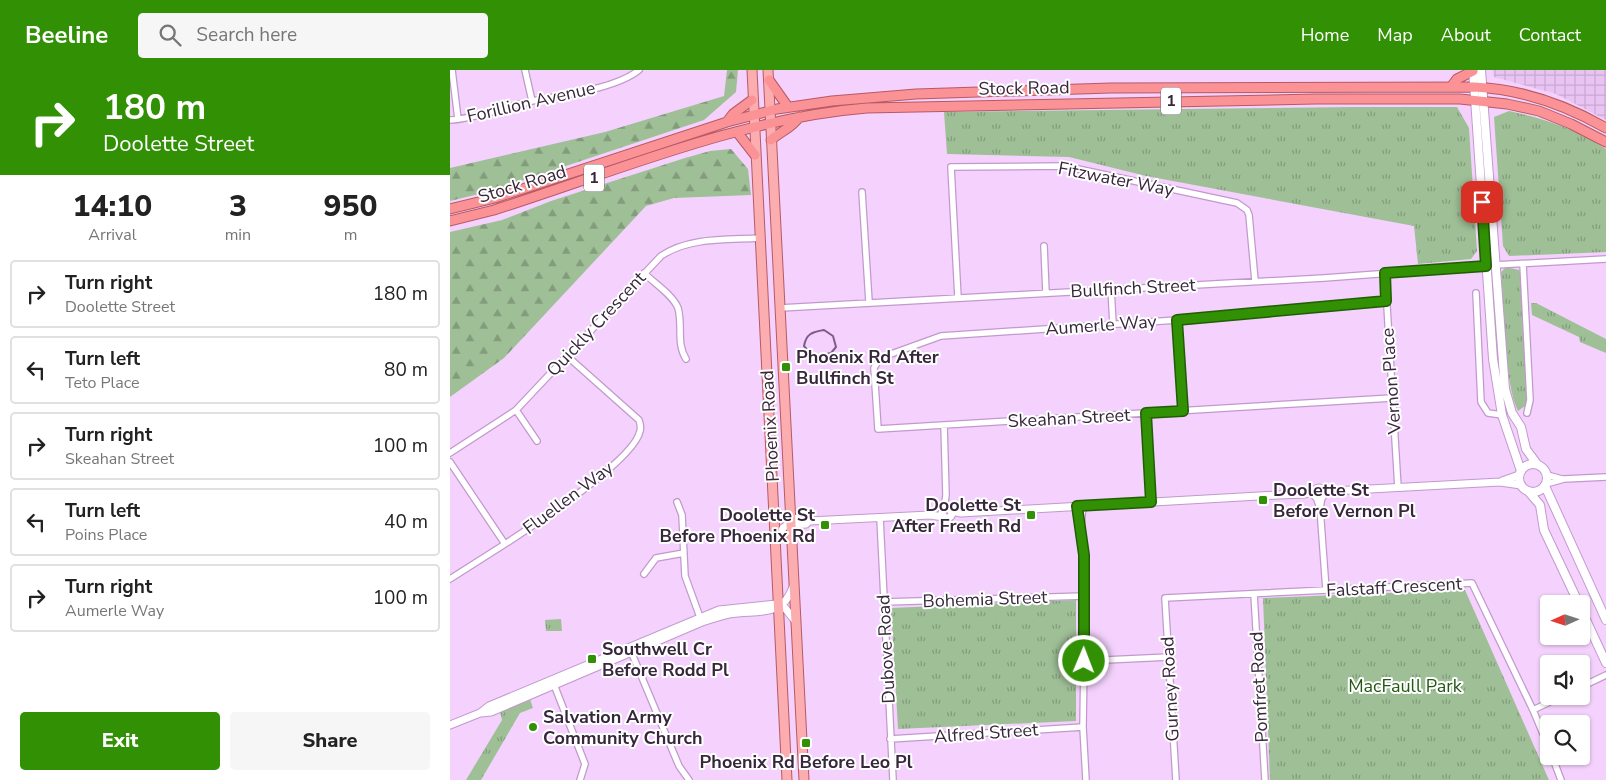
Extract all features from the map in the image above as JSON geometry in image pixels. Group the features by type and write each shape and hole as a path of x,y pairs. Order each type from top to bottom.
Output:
{"highway":[{"path":"1451,87 1457,79 1476,70"},
{"path":"769,80 788,107"},
{"name":"Stock Road","path":"450,210 495,198 727,122 788,107 856,98 1112,88 1478,87 1533,95 1564,106 1606,128"},
{"name":"Stock Road","path":"450,222 494,210 754,127 799,117 885,107 1296,99 1478,100 1539,111 1571,124 1606,142"},
{"path":"727,122 733,114 752,100"},
{"path":"771,140 780,132 794,125 799,117"},
{"path":"737,132 755,156"}],"main road":[{"name":"Phoenix Road","path":"752,70 787,780"},
{"name":"Phoenix Road","path":"768,70 804,780"},
{"path":"1476,70 1493,360 1502,415 1520,473 1521,486 1538,502 1544,530 1575,595"},
{"path":"1478,100 1495,265 1505,389 1512,413 1523,433 1526,449 1547,475 1545,485 1538,492 1528,491"},
{"path":"1520,473 1528,465 1537,464"},
{"path":"1545,485 1606,620"},
{"path":"1590,628 1606,663"}],"street":[{"path":"452,70 458,119"},
{"path":"525,70 532,101"},
{"name":"Forillion Avenue","path":"450,120 586,91 629,77 639,70"},
{"name":"Fitzwater Way","path":"958,298 951,167 1064,166 1237,204 1247,210 1250,215 1254,281"},
{"path":"862,192 869,302"},
{"name":"Quickly Crescent","path":"450,453 516,410 661,256 673,248 685,244 760,238"},
{"path":"1044,246 1046,293"},
{"path":"1495,265 1606,259"},
{"path":"1523,264 1530,400 1527,413"},
{"name":"Bullfinch Street","path":"780,308 1486,266"},
{"name":"Vernon Place","path":"1385,273 1398,488"},
{"path":"644,274 671,298 678,308 680,350 686,359"},
{"path":"1111,289 1113,324"},
{"path":"1476,293 1481,402 1488,413 1502,415"},
{"name":"Aumerle Way","path":"880,358 941,336 1177,320 1386,301"},
{"path":"1177,320 1183,411"},
{"name":"Fluellen Way","path":"450,462 505,544 555,512 607,471 637,439 640,430 639,420 567,356"},
{"name":"Skeahan Street","path":"880,358 874,368 878,429 1392,398"},
{"path":"516,410 537,441"},
{"path":"1146,413 1151,502"},
{"path":"944,425 947,512"},
{"path":"1500,482 1520,473"},
{"path":"1547,475 1564,479"},
{"path":"1545,485 1564,479 1606,477"},
{"path":"775,542 783,528 797,518 809,521 880,518 947,512 962,513 1319,494 1333,491 1500,482 1521,486"},
{"path":"1319,494 1326,590"},
{"path":"677,502 682,515 685,576 701,620"},
{"path":"1080,506 1085,596 1083,727 1086,780"},
{"path":"774,507 783,518 791,521"},
{"name":"Dubove Road","path":"880,518 893,780"},
{"path":"450,579 505,544"},
{"path":"644,574 656,558 684,553"},
{"path":"450,725 480,713 491,712 553,682 701,620 728,614 772,611 789,598 794,583"},
{"name":"Falstaff Crescent","path":"1165,598 1472,583 1540,727"},
{"name":"Pomfret Road","path":"1254,594 1265,780"},
{"name":"Bohemia Street","path":"884,602 1085,596"},
{"name":"Gurney Road","path":"1165,598 1176,780"},
{"path":"779,606 786,608 796,622"},
{"path":"630,650 679,766 688,780"},
{"path":"1084,661 1169,657"},
{"path":"1590,683 1606,675"},
{"path":"553,682 586,764 580,779"},
{"path":"1533,710 1543,705"},
{"name":"Alfred Street","path":"890,739 1083,727"},
{"path":"1555,765 1561,780"}],"shaded area":[{"path":"1493,70 1606,70 1606,120 1556,94 1494,77"}],"green space":[{"path":"727,70 738,70 736,92 704,120 491,191 450,201 450,168 605,132 724,96"},
{"path":"1457,107 1469,128 1477,251 1471,259 1418,264 1414,226 1146,176 1069,157 947,154 944,112"},
{"path":"1509,111 1559,125 1583,135 1606,149 1606,252 1509,256 1503,246 1494,117"},
{"path":"731,149 748,169 751,195 674,198 646,206 504,358 450,397 450,232 502,220 551,201 685,158 710,151"},
{"path":"1506,267 1519,270 1521,274 1528,399 1525,406 1518,411 1513,398 1505,344 1501,272"},
{"path":"1531,303 1536,303 1606,339 1606,353 1580,342 1579,337 1532,315"},
{"name":"MacFaull Park","path":"1465,590 1540,760 1540,765 1542,765 1549,780 1270,780 1263,598"},
{"path":"1076,600 1076,721 898,729 891,608"},
{"path":"561,619 562,631 546,631 545,620"},
{"path":"530,699 533,708 520,713 481,780 466,780 502,720 500,712"}],"waterway":[{"path":"824,330 833,336 836,347 831,353 813,357 804,346 806,339 810,334 824,330"}],"place":[{"name":"Phoenix Rd After Bullfinch St","path":"786,367"},
{"name":"Doolette St Before Vernon Pl","path":"1263,500"},
{"name":"Doolette St After Freeth Rd","path":"1031,515"},
{"name":"Doolette St Before Phoenix Rd","path":"825,525"},
{"name":"Southwell Cr Before Rodd Pl","path":"592,659"},
{"name":"Salvation Army Community Church","path":"533,727"},
{"name":"Phoenix Rd Before Leo Pl","path":"806,743"}],"route":[{"path":"1084,661 1084,555 1077,506 1151,502 1146,413 1183,411 1177,320 1386,301 1385,273 1486,266 1482,202"}]}
